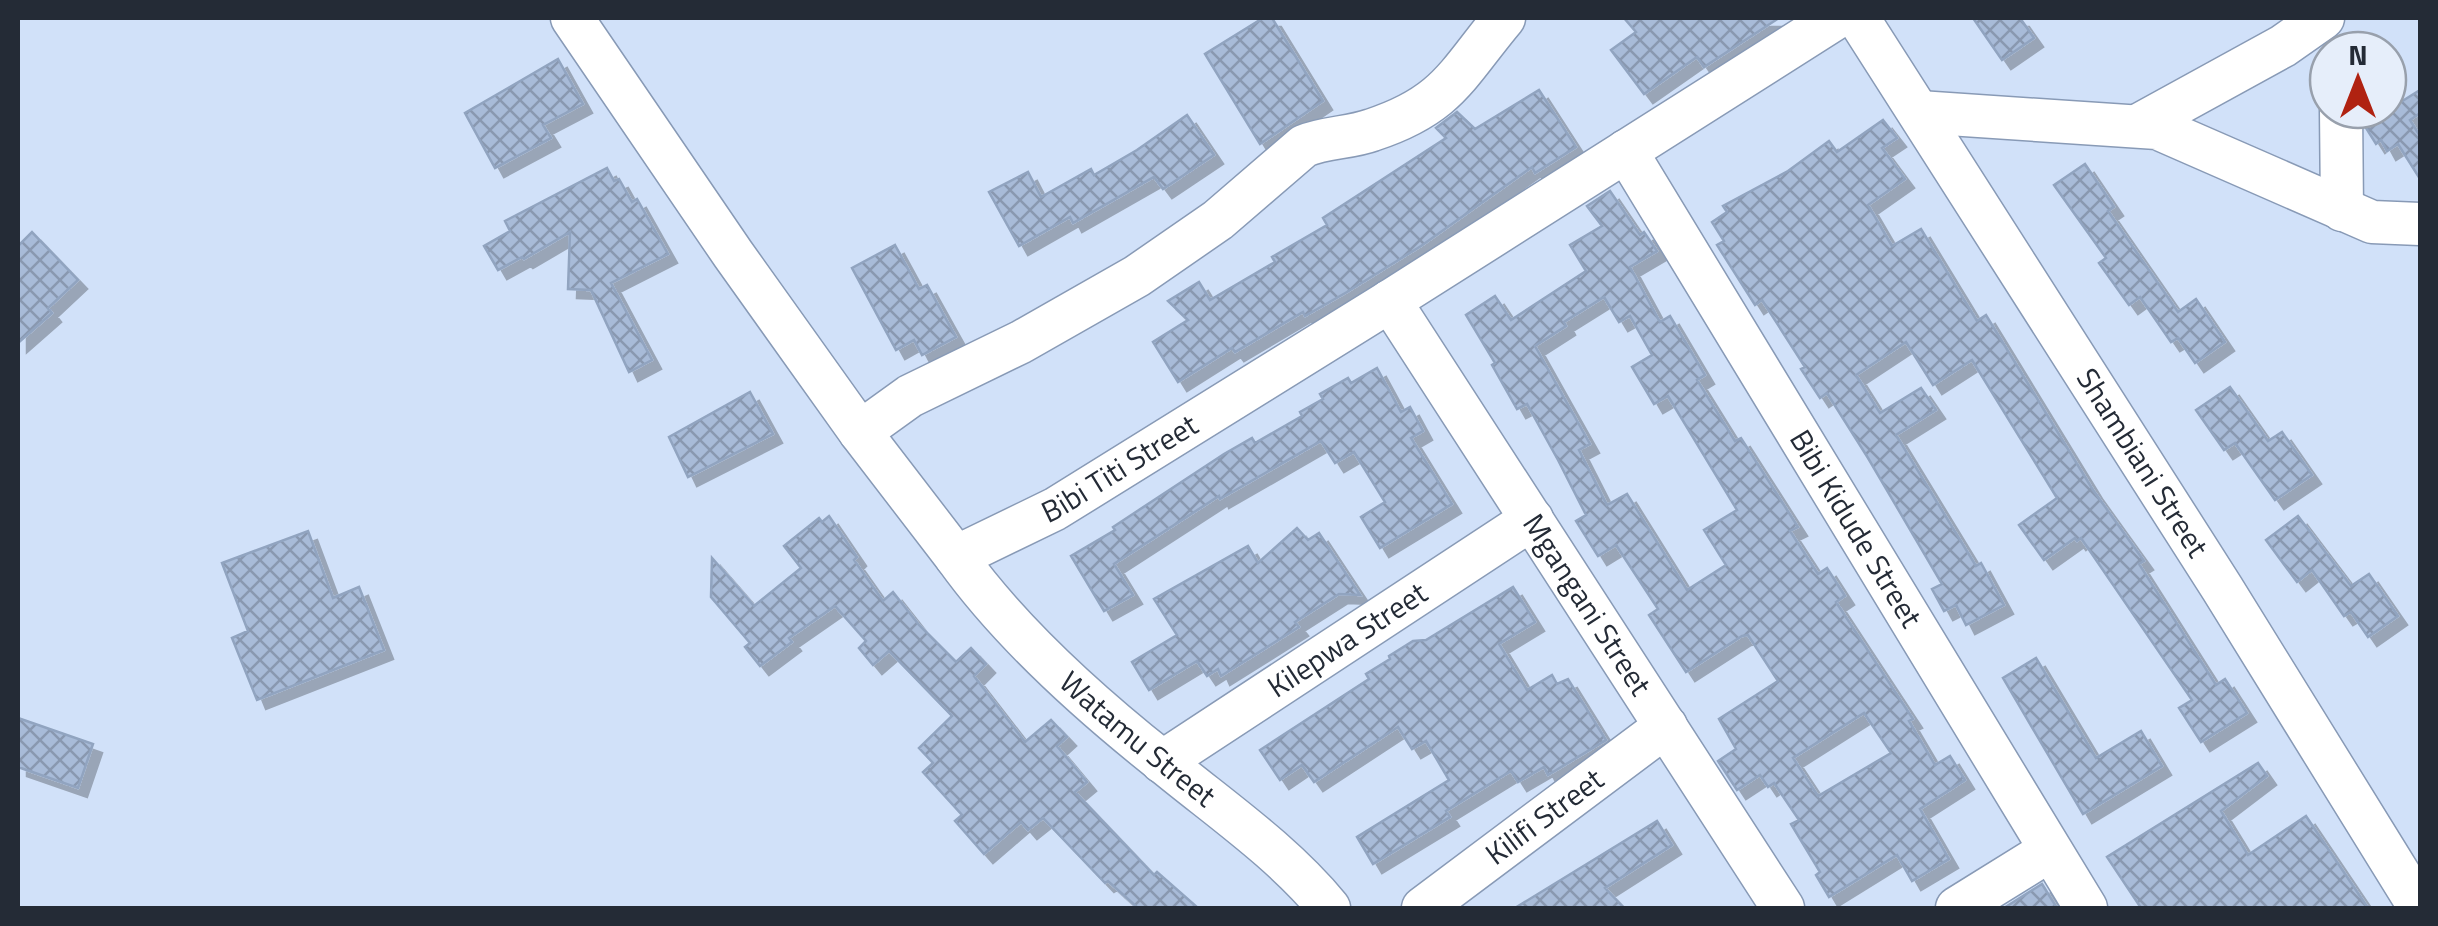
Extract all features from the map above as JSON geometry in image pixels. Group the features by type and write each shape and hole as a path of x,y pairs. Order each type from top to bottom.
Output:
{"street":[{"path":"572,18 860,432 956,558"},
{"path":"860,432 910,396 1021,342 1136,276 1218,220 1304,146 1373,130 1423,108 1466,71 1504,18"},
{"name":"Bibi Titi Street","path":"956,558 1054,508 1836,18"},
{"name":"Shambiani Street","path":"1858,18 2303,716 2420,908"},
{"path":"2139,124 2283,46 2323,18"},
{"path":"1919,112 2157,128 2372,222 2420,224"},
{"path":"2341,130 2342,210"},
{"name":"Bibi Kidude Street","path":"1626,150 2086,908"},
{"name":"Mgangani Street","path":"1390,301 1783,908"},
{"name":"Kilepwa Street","path":"1162,762 1532,519"},
{"name":"Watamu Street","path":"956,558 986,600 1162,762 1296,870 1329,908"},
{"name":"Kilifi Street","path":"1422,908 1666,726"},
{"path":"1957,908 2050,851"}],"building":[{"path":"1263,18 1272,18 1323,101 1260,144 1205,54"},
{"path":"1624,18 1779,18 1704,67 1697,57 1644,94 1611,50 1636,32"},
{"path":"1973,18 2020,18 2034,38 2002,60"},
{"path":"558,59 583,104 543,125 551,138 495,168 465,113"},
{"path":"1539,90 1576,147 1535,173 1532,167 1421,246 1347,292 1305,316 1303,312 1235,352 1232,348 1178,382 1153,342 1188,320 1168,301 1199,282 1210,300 1275,262 1272,257 1327,225 1323,218 1446,138 1436,128 1457,112 1475,129"},
{"path":"2420,90 2420,113 2410,120 2420,136 2420,179 2398,144 2387,151 2381,140 2376,144 2367,130 2408,130 2408,98"},
{"path":"1187,115 1214,155 1163,189 1154,177 1073,223 1070,217 1019,246 989,192 1028,172 1041,197 1091,169 1094,175"},
{"path":"1883,120 1897,138 1882,148 1905,179 1868,205 1892,246 1921,229 1977,321 1986,315 2093,490 2144,561 2139,564 2216,685 2225,679 2247,713 2201,742 2179,708 2192,700 2081,538 2075,538 2044,560 2019,525 2057,498 1972,360 1933,385 1906,342 1856,375 1880,413 1921,388 1936,410 1896,435 1976,566 1981,563 2004,605 1966,625 1956,605 1944,611 1932,589 1942,584 1827,393 1820,398 1762,300 1755,305 1717,245 1724,241 1712,222 1727,212 1723,206 1788,171 1829,141 1837,152"},
{"path":"2085,164 2114,207 2108,211 2178,312 2196,299 2225,342 2195,363 2178,338 2171,342 2140,297 2129,305 2099,263 2106,258 2054,185"},
{"path":"607,168 614,181 619,179 632,202 637,199 668,254 611,283 652,360 629,372 591,290 568,289 570,232 498,270 484,246 510,231 505,221"},
{"path":"1610,191 1640,235 1644,232 1657,251 1630,267 1660,322 1670,316 1705,375 1697,380 1735,441 1741,438 1798,527 1790,531 1818,574 1827,568 1845,596 1836,602 1913,719 1909,721 1935,765 1950,756 1965,780 1920,809 1949,859 1912,881 1897,855 1829,897 1816,875 1820,872 1791,824 1799,820 1774,783 1768,787 1760,775 1737,790 1718,761 1736,749 1719,719 1778,681 1748,635 1686,672 1649,615 1658,609 1616,545 1598,556 1576,521 1586,515 1558,460 1527,404 1517,409 1466,315 1495,296 1511,320 1586,271 1570,245 1602,226 1587,206","holes":["1604,297 1619,322 1630,316 1652,355 1632,367 1654,404 1668,396 1737,510 1704,530 1726,565 1687,590 1627,494 1607,505 1579,450 1590,444 1535,346","1864,713 1891,753 1818,796 1793,758"]},
{"path":"32,232 78,280 48,308 52,313 18,343 18,246"},
{"path":"895,245 919,289 927,285 956,337 922,355 914,340 896,350 852,268"},
{"path":"1377,368 1401,412 1410,407 1423,431 1411,438 1452,504 1380,548 1361,517 1385,502 1354,452 1335,463 1321,441 1220,499 1219,496 1114,564 1133,595 1104,611 1071,556 1224,454 1252,438 1255,443 1302,416 1300,412 1323,399 1320,394"},
{"path":"2230,387 2268,441 2282,432 2312,475 2275,500 2235,443 2224,450 2196,410"},
{"path":"750,392 773,434 688,477 669,437"},
{"path":"829,516 883,601 893,592 956,662 971,648 986,664 974,676 1025,742 1051,720 1067,737 1057,746 1087,782 1075,792 1154,875 1157,872 1198,908 1138,908 1108,881 1105,883 1043,818 1028,830 1021,822 984,854 955,821 962,815 923,772 933,763 919,748 952,716 889,651 873,665 859,648 866,641 835,606 789,638 792,642 760,666 745,647 750,643 711,597 712,558 754,606 801,568 784,546 819,518 822,522"},
{"path":"2298,516 2351,586 2369,574 2398,616 2368,637 2351,612 2344,616 2312,570 2297,582 2266,540"},
{"path":"1297,528 1308,540 1319,533 1360,595 1339,594 1295,622 1299,627 1221,676 1218,669 1207,676 1197,661 1149,690 1132,662 1177,635 1154,599 1248,546 1258,563"},
{"path":"308,531 333,598 359,587 384,650 257,700 232,638 248,631 222,563"},
{"path":"1513,587 1535,622 1499,644 1527,690 1552,675 1557,684 1568,679 1606,740 1548,775 1544,767 1518,782 1511,771 1446,811 1450,817 1373,864 1357,837 1449,780 1426,741 1412,749 1398,727 1314,782 1302,765 1280,780 1260,750 1369,679 1366,674 1389,656 1413,641 1426,640"},
{"path":"2036,658 2096,758 2141,731 2162,766 2083,814 2003,678"},
{"path":"18,718 93,744 78,788 18,767"},
{"path":"2258,763 2267,776 2221,811 2248,855 2306,816 2368,908 2141,908 2107,857"},
{"path":"1657,821 1672,845 1605,888 1624,908 1515,908"},
{"path":"2042,884 2057,908 2004,908"}]}
